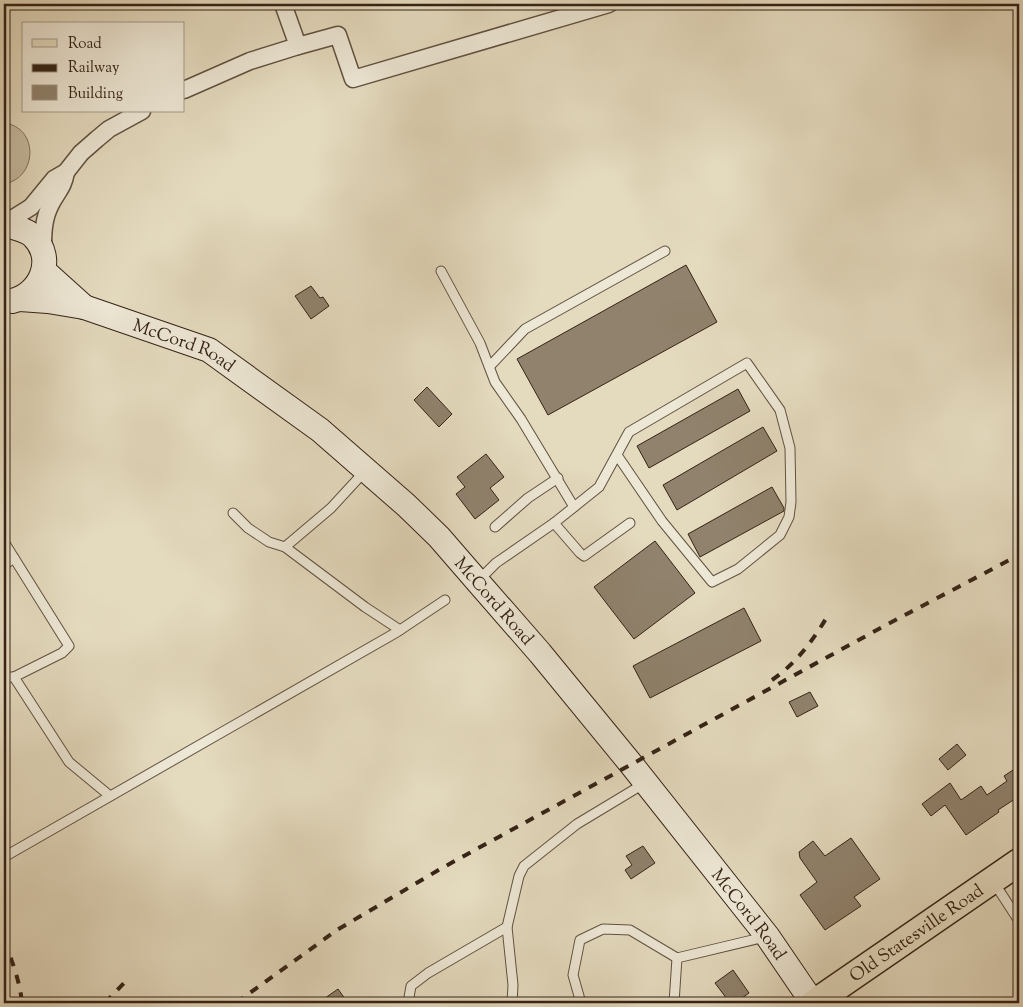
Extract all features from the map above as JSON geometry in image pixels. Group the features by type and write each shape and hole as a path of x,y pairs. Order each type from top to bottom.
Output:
{"main road":[{"name":"Old Statesville Road","path":"813,1003 1019,862"}],"street":[{"path":"283,4 298,46"},
{"path":"185,90 250,61 338,35 353,78 609,4"},
{"path":"4,224 31,207 54,179 66,172 81,153 97,138 109,129 140,112"},
{"path":"44,263 43,225 51,204 64,184 66,172"},
{"name":"McCord Road","path":"4,224 18,227 32,236 39,244 44,263 84,308"},
{"name":"McCord Road","path":"12,301 30,294 37,286 44,263"},
{"name":"McCord Road","path":"12,301 48,301 84,308 209,350 320,430 406,505 439,537 540,653 768,936 813,1003"}],"lane":[{"path":"490,366 525,329 665,251"},
{"path":"442,271 480,343 495,382 522,419 574,507"},
{"path":"478,582 496,564 554,523 599,486 629,432 748,364 780,410 790,448 791,502 789,517 780,535 738,569 712,582 662,521 617,455"},
{"path":"285,547 331,508 366,470"},
{"path":"495,527 528,498 558,478"},
{"path":"232,513 248,528 269,542 285,547 365,607 400,630"},
{"path":"554,523 584,556 630,523"},
{"path":"4,542 69,646 62,653 7,676 69,762 110,796"},
{"path":"4,565 14,558"},
{"path":"4,857 400,630 445,600"},
{"path":"512,1003 513,985 507,927 524,866 577,824 646,783"},
{"path":"993,881 1019,921"},
{"path":"408,1003 411,986 428,973 507,927"},
{"path":"582,1003 573,975 580,940 602,930 630,930 677,958 768,936"},
{"path":"674,1003 677,958"}],"shaded area":[{"path":"4,123 24,133 30,153 28,163 23,172 15,180 4,184"}],"building":[{"path":"686,265 717,322 548,415 517,359"},
{"path":"311,286 320,298 323,297 329,306 311,319 295,296"},
{"path":"427,387 452,414 439,427 414,400"},
{"path":"738,389 750,411 649,468 637,446"},
{"path":"763,427 777,451 677,510 663,485"},
{"path":"486,454 504,477 490,488 499,500 475,519 456,494 465,487 457,477"},
{"path":"772,487 784,511 700,557 688,534"},
{"path":"655,541 695,593 634,639 594,587"},
{"path":"744,608 761,641 650,698 633,666"},
{"path":"810,692 818,706 797,717 789,702"},
{"path":"957,744 966,755 948,770 939,759"},
{"path":"1019,766 1019,799 1018,797 998,810 999,812 966,835 945,805 931,816 922,804 950,783 961,800 981,786 987,795 1007,781 1004,776"},
{"path":"851,838 880,879 854,897 861,906 825,930 800,895 817,882 800,858 799,852 813,841 825,856"},
{"path":"643,846 655,863 631,879 625,870 632,865 626,856"},
{"path":"733,970 749,993 735,1003 730,1003 715,983"},
{"path":"338,989 348,1003 318,1003"}],"railway":[{"path":"236,1003 337,930 442,868 886,625 1019,555"},
{"path":"772,680 790,666 805,649 830,612"},
{"path":"4,941 15,971 22,1003"},
{"path":"105,1003 126,981"}]}
